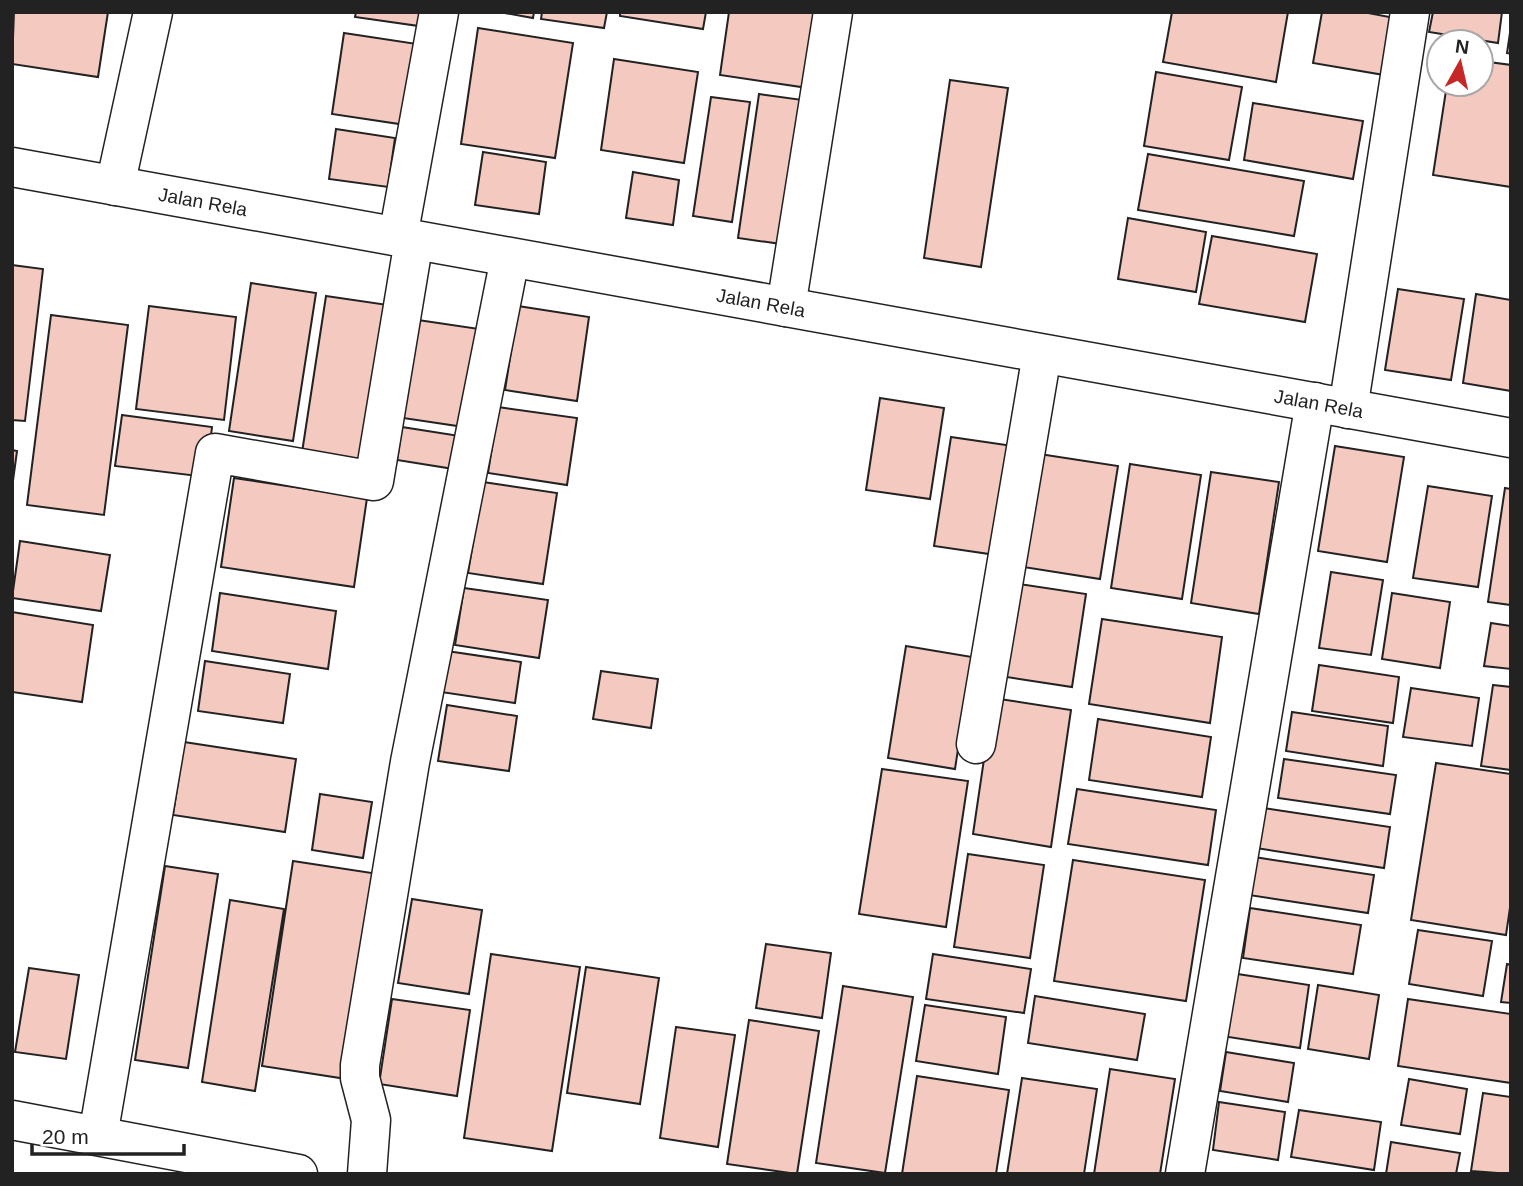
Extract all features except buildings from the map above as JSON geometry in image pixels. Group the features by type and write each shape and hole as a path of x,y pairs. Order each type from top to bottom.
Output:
{"street":[{"path":"115,186 153,12"},
{"path":"98,1136 215,453 374,481 439,12"},
{"path":"786,307 832,12"},
{"path":"1185,1174 1331,406 1410,12"},
{"name":"Jalan Rela","path":"12,167 1511,438"},
{"path":"367,1174 371,1119 360,1078 360,1065 410,762 510,258"},
{"path":"976,744 1042,354"},
{"path":"12,1120 298,1174"}]}
